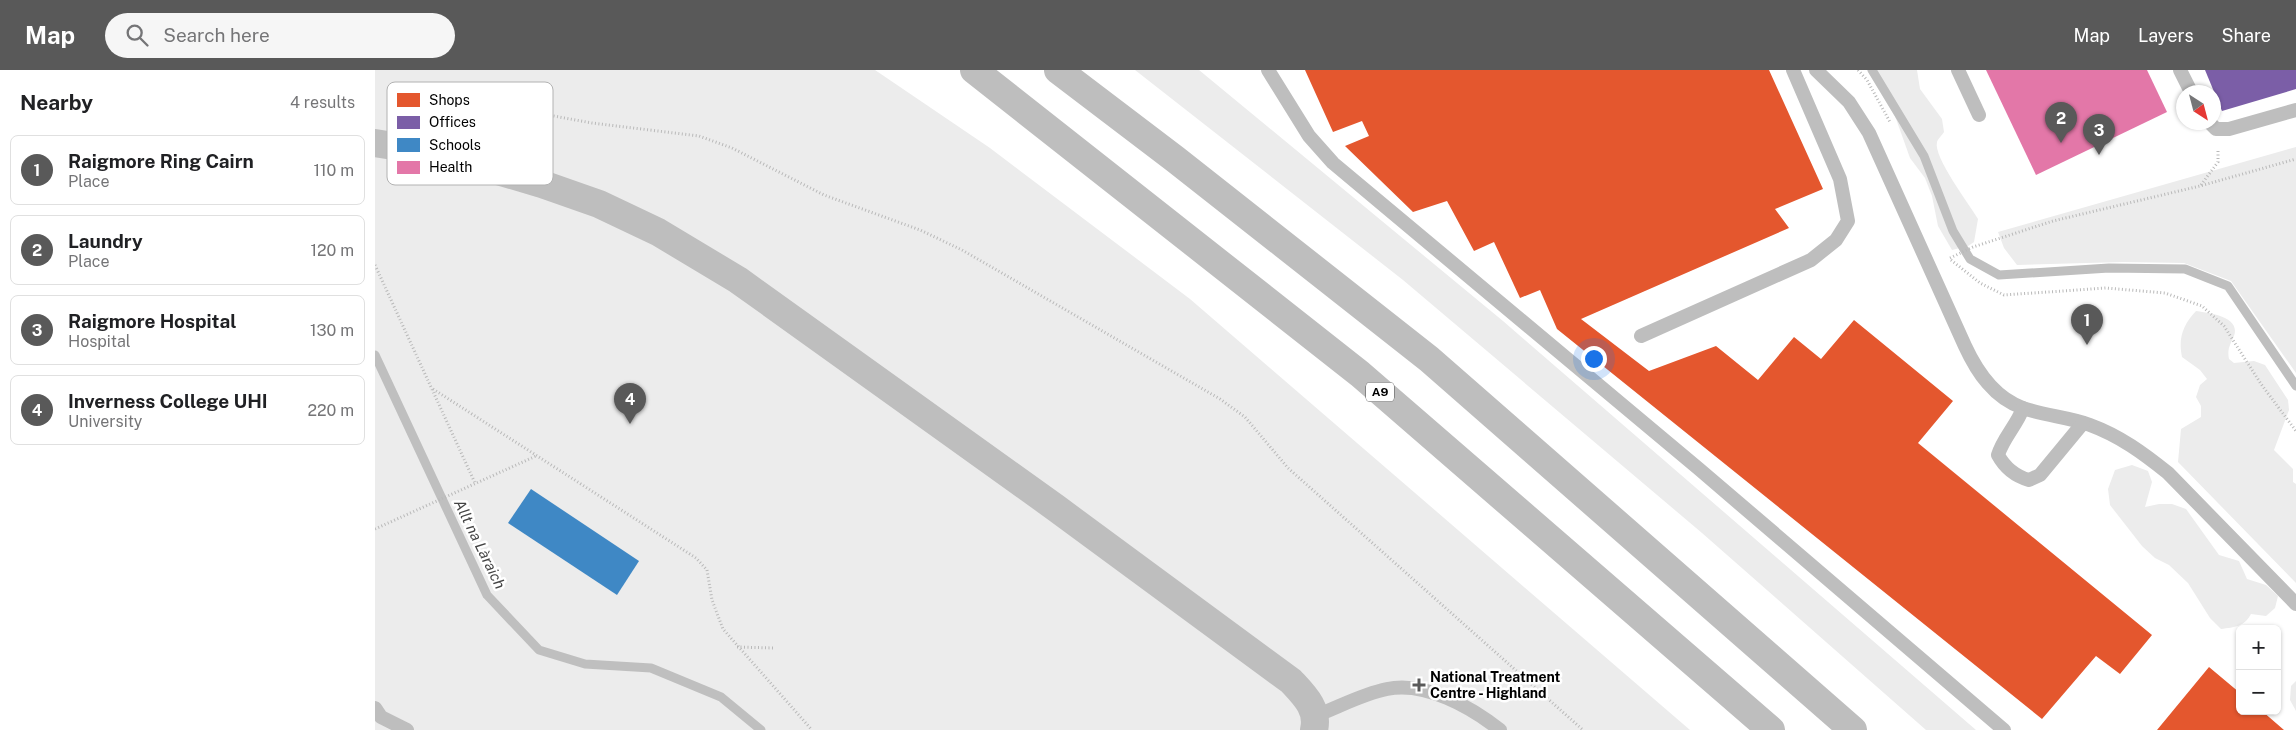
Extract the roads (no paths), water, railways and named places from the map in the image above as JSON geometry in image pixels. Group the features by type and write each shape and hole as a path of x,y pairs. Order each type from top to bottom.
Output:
{"main road":[{"name":"A9","path":"974,70 1360,374 1771,730"},
{"path":"1058,70 1175,158 1429,359 1853,730"},
{"path":"545,185 599,204 658,232 738,280 1056,508 1291,681 1310,702 1315,723"}],"lane":[{"path":"1267,70 1309,136 1333,163 1699,469 2004,730"},
{"path":"1641,336 1811,260 1836,240 1848,221 1840,179 1793,70"},
{"path":"1816,70 1849,102 1869,133 1976,370 2004,398 2023,408 2083,423 2121,438 2168,473 2296,604"},
{"path":"1958,70 1979,115"},
{"path":"2180,70 2188,85"},
{"path":"2221,128 2229,129 2296,110"},
{"path":"2023,408 2019,421 2001,448 1999,455 2009,470 2019,477 2029,480 2040,475 2083,423"},
{"path":"1315,723 1370,694 1401,688 1437,695 1464,705 1500,730"},
{"path":"375,708 381,717 407,730"}],"waterway":[{"path":"1872,70 1924,156 1953,231 1970,259 1999,275 2109,268 2185,269 2228,286 2296,386"},
{"name":"Allt na Làraich","path":"375,355 487,595 539,650 585,664 651,668 721,697 761,730"}],"place":[{"name":"Laundry","path":"2061,143"},
{"name":"Raigmore Hospital","path":"2099,155"},
{"name":"Raigmore Ring Cairn","path":"2087,345"},
{"name":"Inverness College UHI","path":"630,424"},
{"name":"National Treatment Centre - Highland","path":"1419,685"}]}
